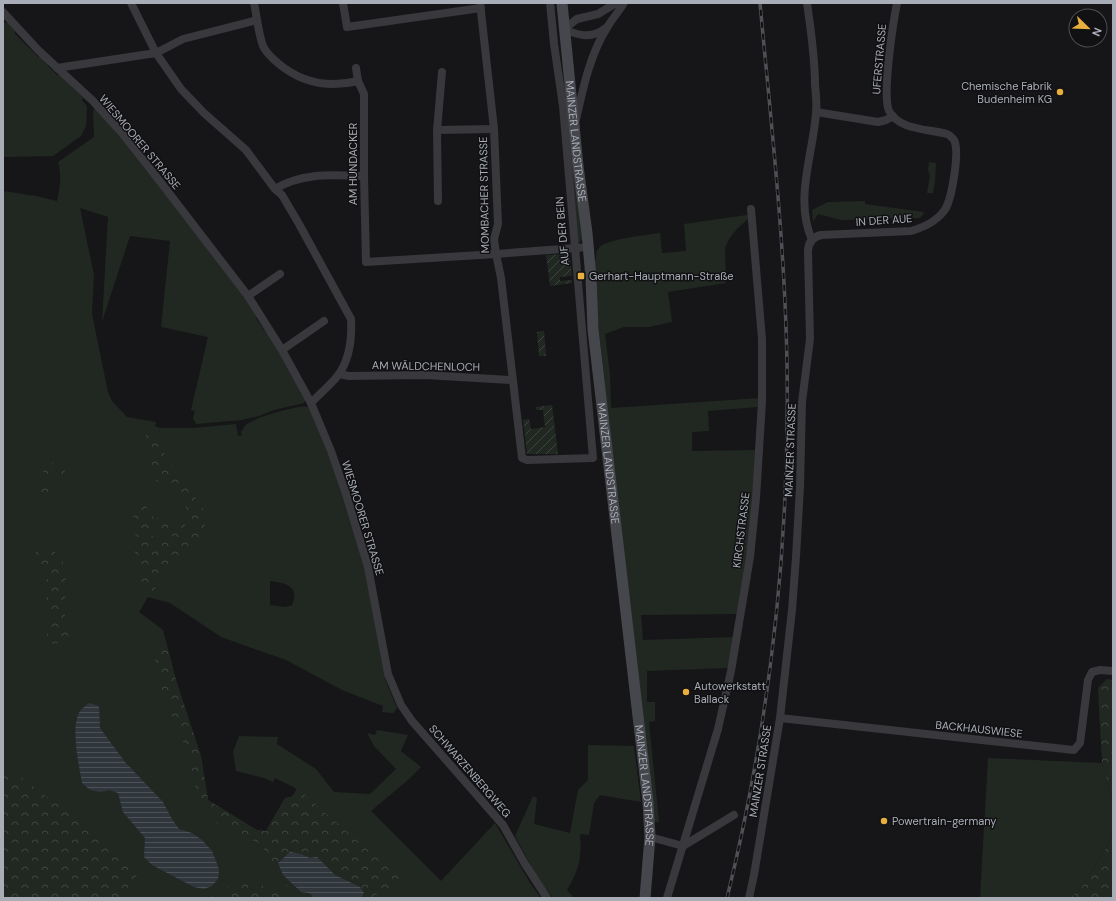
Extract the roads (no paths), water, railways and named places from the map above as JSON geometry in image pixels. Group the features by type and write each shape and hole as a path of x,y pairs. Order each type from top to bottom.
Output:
{"main road":[{"name":"MAINZER LANDSTRASSE","path":"562,3 589,247 593,329 648,802 650,837 646,898"}],"street":[{"path":"131,3 156,53 181,89 204,113 246,150 275,189 282,195 351,319 352,332 350,348 346,361 339,374 311,403"},
{"path":"254,3 263,47 272,58 285,69 302,79 326,84 345,84 358,81"},
{"path":"344,3 347,27 480,6"},
{"name":"AUF DER BEIN","path":"522,458 527,460 593,458 563,106 550,3"},
{"path":"564,29 577,20 598,14 616,3"},
{"path":"575,129 586,75 595,52 608,26 624,3"},
{"path":"807,3 814,48 816,112 804,198 804,214 812,240"},
{"name":"UFERSTRASSE","path":"892,116 888,106 886,94 896,3"},
{"name":"MOMBACHER STRASSE","path":"480,6 494,129 498,224 494,239 522,458"},
{"name":"WIESMOORER STRASSE","path":"3,12 38,50 93,102 121,132 248,296 282,350 311,403 331,451 360,539 369,573 389,679 401,705 412,721"},
{"path":"57,68 156,53 183,39 257,20"},
{"path":"564,29 578,35 588,36 599,33 608,26"},
{"name":"AM HUNDACKER","path":"356,68 358,81 364,94 366,262 496,254"},
{"path":"438,201 437,130 442,72"},
{"path":"816,112 878,122 886,120 892,116"},
{"name":"IN DER AUE","path":"812,240 821,235 912,231 923,228 937,218 945,208 952,192 956,151 954,139 948,134 904,124 892,116"},
{"path":"437,130 494,129"},
{"path":"275,189 286,183 304,177 324,175 364,176"},
{"name":"KIRCHSTRASSE","path":"667,898 684,846 718,729 729,679 750,557 756,498 762,402 762,339 751,209"},
{"name":"MAINZER STRASSE","path":"748,898 754,875 780,718 796,557 802,402 810,339 808,252 809,244 812,240"},
{"path":"496,254 589,247"},
{"path":"248,296 280,274"},
{"path":"282,350 324,321"},
{"name":"AM WÄLDCHENLOCH","path":"339,374 349,376 425,375 512,380"},
{"name":"BACKHAUSWIESE","path":"780,718 1074,750 1080,743 1088,680 1092,672 1100,670 1113,671"},
{"name":"SCHWARZENBERGWEG","path":"412,721 504,825 525,864 547,898"},
{"path":"650,837 684,846 734,816"}],"railway":[{"path":"727,898 742,832 766,700 781,566 785,499 787,431 786,319 777,183 760,3"}],"place":[{"name":"Chemische Fabrik Budenheim KG","path":"1060,92"},
{"name":"Gerhart-Hauptmann-Straße","path":"581,276"},
{"name":"Autowerkstatt Ballack","path":"686,692"},
{"name":"Powertrain-germany","path":"884,821"}]}
